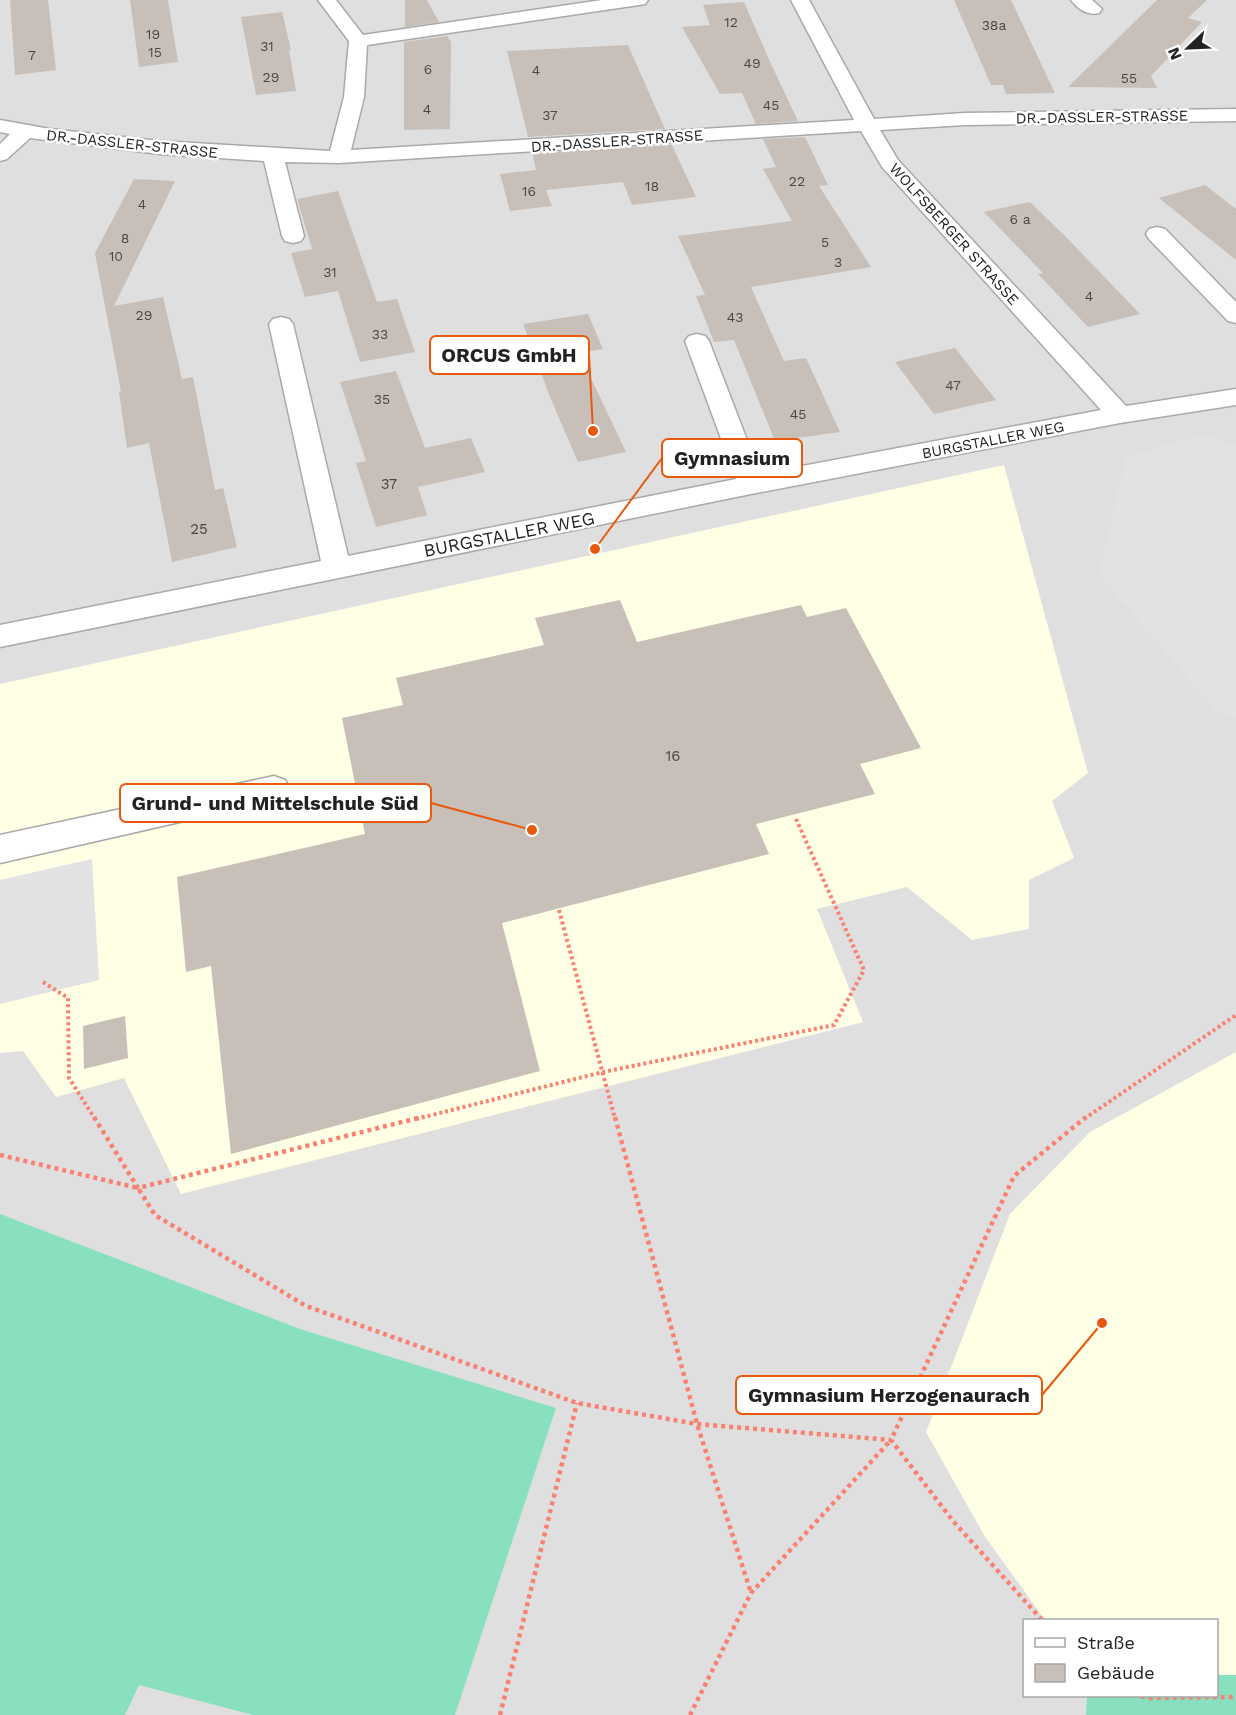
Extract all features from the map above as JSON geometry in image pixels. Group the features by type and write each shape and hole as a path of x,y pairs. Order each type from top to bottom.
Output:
{"street":[{"path":"327,0 358,41 354,97 339,157"},
{"path":"358,41 639,0"},
{"name":"WOLFSBERGER STRASSE","path":"800,0 890,163 1120,415"},
{"name":"DR.-DASSLER-STRASSE","path":"0,126 25,132 171,150 339,157 965,119 1236,115"},
{"path":"0,155 25,132"},
{"path":"273,156 293,236"},
{"path":"1157,234 1236,316"},
{"path":"281,324 337,569"},
{"path":"697,341 751,485"},
{"name":"BURGSTALLER WEG","path":"0,636 751,485 1120,415 1236,397"},
{"path":"0,849 274,789"}],"path":[{"path":"0,1155 138,1188 603,1072 834,1025 864,970 796,819"},
{"path":"559,910 697,1424 751,1593"},
{"path":"43,982 69,998 69,1078 155,1215 306,1306 577,1403 697,1424 891,1440 953,1521 1041,1619"},
{"path":"690,1715 751,1593 891,1440 1014,1176 1086,1117 1236,1016"},
{"path":"500,1715 577,1403"},
{"path":"1145,1697 1236,1697"}],"shaded area":[{"path":"0,0 1236,0 1236,1715 0,1715"},
{"path":"1200,435 1236,445 1236,719 1214,709 1099,574 1126,458"},
{"path":"1004,465 1088,773 1052,801 1074,858 1029,880 1029,929 972,940 907,887 817,909 863,1022 181,1194 124,1078 56,1097 23,1051 0,1053 0,684"},
{"path":"92,859 99,980 0,1004 0,880"},
{"path":"1236,1052 1236,1675 1218,1675 1218,1619 1044,1619 984,1535 926,1432 1010,1214 1090,1132"}],"green space":[{"path":"0,1214 300,1329 556,1408 455,1715 253,1715 139,1685 125,1715 0,1715"},
{"path":"1218,1675 1236,1675 1236,1715 1086,1715 1087,1697 1218,1697"}],"building":[{"path":"10,0 48,0 56,70 15,75"},
{"path":"130,0 168,0 178,62 139,67"},
{"path":"405,0 427,0 439,22 405,27"},
{"path":"954,0 1011,0 1055,93 1006,94 1003,85 991,85"},
{"path":"1157,0 1207,0 1188,18 1202,22 1151,76 1157,88 1068,87"},
{"path":"744,2 798,121 756,124 742,93 720,94 682,27 710,25 703,5"},
{"path":"282,12 291,50 289,50 296,91 256,95 241,17"},
{"path":"447,36 451,42 450,129 404,130 404,42"},
{"path":"628,45 665,129 528,137 507,51"},
{"path":"805,137 828,185 819,186 871,267 751,287 784,361 806,358 840,432 775,441 734,340 714,342 696,296 705,295 678,236 792,221 763,169 776,167 763,139"},
{"path":"672,145 696,197 632,205 623,182 546,190 552,206 510,211 500,174 536,170 532,153"},
{"path":"134,179 175,181 114,306 163,297 182,379 193,377 215,490 223,488 237,547 172,562 149,443 127,448 119,392 121,391 95,253"},
{"path":"1205,185 1236,209 1236,260 1159,198"},
{"path":"338,191 377,302 397,299 415,352 360,362 338,291 305,297 291,253 312,249 297,199"},
{"path":"1030,202 1140,314 1088,327 1038,274 1043,273 984,212"},
{"path":"588,314 603,349 579,353 626,452 578,462 550,397 523,324"},
{"path":"955,348 996,400 934,414 895,362"},
{"path":"396,371 425,448 471,438 485,472 418,487 427,515 376,527 356,463 366,461 340,382"},
{"path":"620,600 637,642 801,605 807,617 846,608 921,748 860,764 875,794 756,824 769,854 502,923 540,1071 231,1154 211,966 186,972 177,877 365,834 342,718 403,705 396,678 544,645 535,618"},
{"path":"125,1016 128,1058 84,1069 83,1026"}],"place":[{"name":"ORCUS GmbH","path":"593,431"},
{"name":"Gymnasium","path":"595,549"},
{"name":"Grund- und Mittelschule Süd","path":"532,830"},
{"name":"Gymnasium Herzogenaurach","path":"1102,1323"}]}
